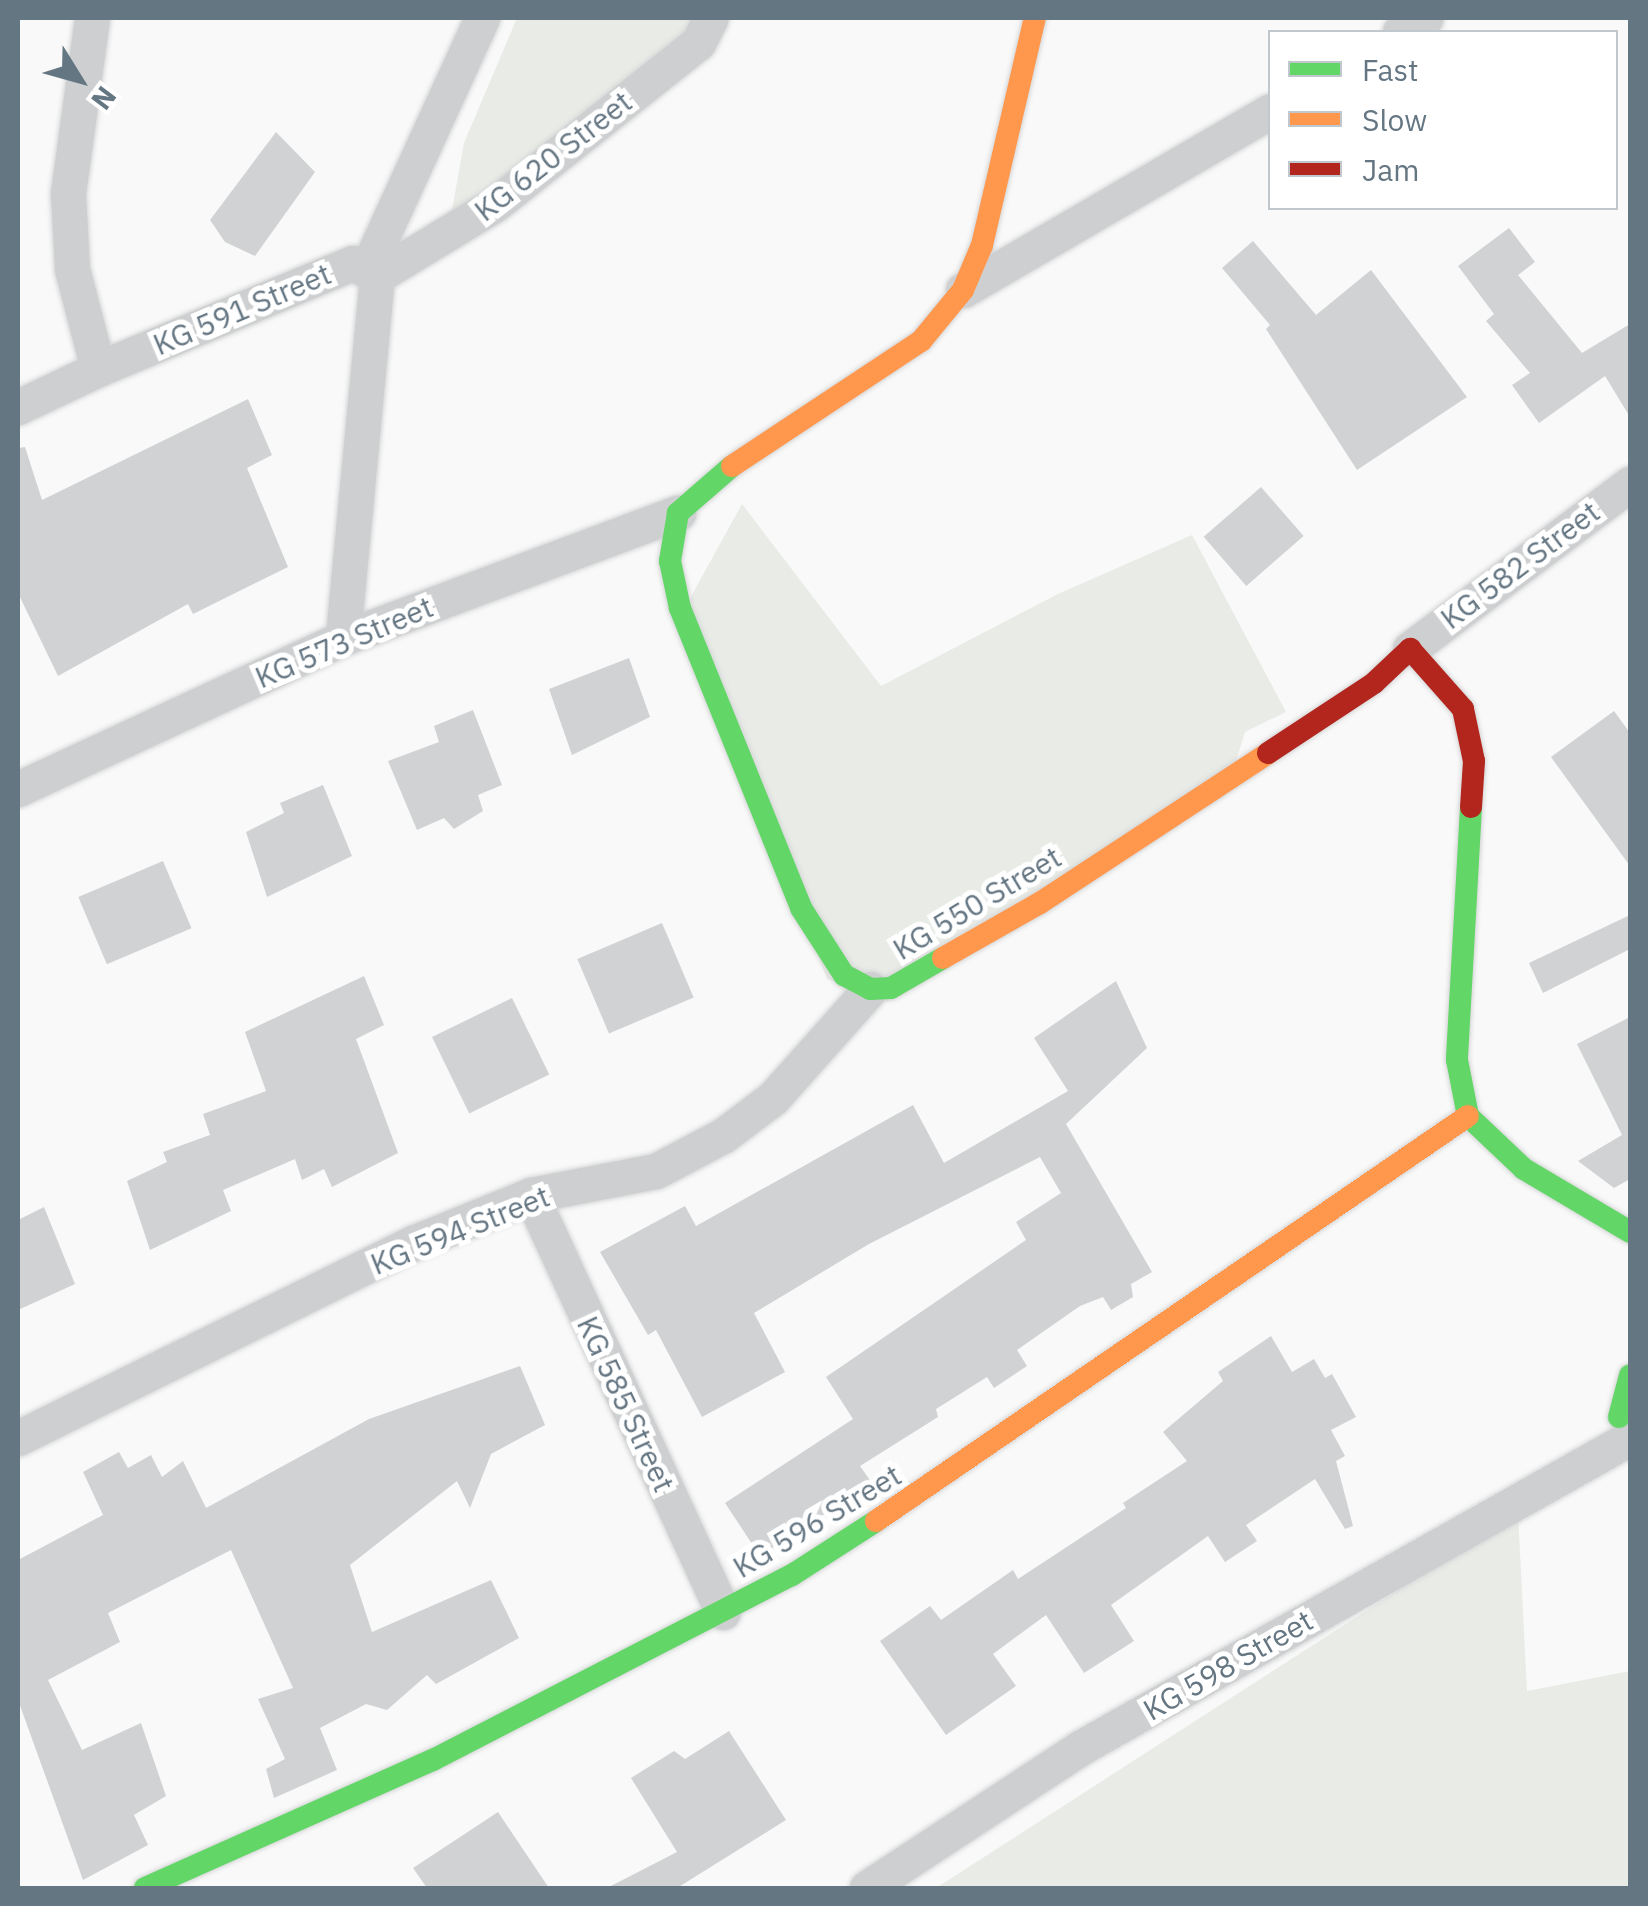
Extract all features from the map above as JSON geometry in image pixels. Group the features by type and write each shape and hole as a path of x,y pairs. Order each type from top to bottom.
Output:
{"street":[{"path":"92,18 68,192 72,270 98,370"},
{"path":"372,271 482,18"},
{"name":"KG 620 Street","path":"372,271 494,205 698,43 712,18"},
{"path":"678,513 733,465 922,341 963,290 982,245 1035,18"},
{"path":"963,290 1268,112"},
{"name":"KG 591 Street","path":"18,407 353,262 372,271 343,638"},
{"name":"KG 582 Street","path":"1410,649 1630,484"},
{"name":"KG 573 Street","path":"18,790 343,638 678,513"},
{"name":"KG 550 Street","path":"678,513 670,560 680,608 801,908 826,954 844,976 870,989 916,976 1040,903 1374,683 1410,649"},
{"path":"1410,649 1463,708 1474,760 1457,1060 1468,1116 1524,1170 1604,1220 1628,1242"},
{"name":"KG 594 Street","path":"18,1438 413,1243 532,1194 656,1171 724,1135 774,1098 870,989"},
{"name":"KG 596 Street","path":"145,1888 433,1760 723,1612 960,1468 1468,1116"},
{"name":"KG 585 Street","path":"532,1194 723,1612"},
{"path":"1627,1419 1630,1375"},
{"name":"KG 598 Street","path":"867,1888 1080,1748 1595,1452 1627,1419"}],"shaded area":[{"path":"517,18 708,18 449,227 464,143"},
{"path":"742,504 881,686 1058,594 1192,535 1286,712 1245,732 1225,796 887,1002 827,979 683,611"},
{"path":"1518,1513 1527,1691 1630,1671 1630,1888 936,1888"}],"building":[{"path":"276,132 315,172 255,256 225,242 210,220"},
{"path":"1509,228 1535,262 1518,275 1582,353 1630,324 1630,417 1605,376 1539,423 1512,385 1530,373 1486,321 1494,314 1458,266"},
{"path":"1253,241 1316,315 1371,270 1467,397 1357,470 1266,329 1270,325 1222,268"},
{"path":"248,399 272,455 247,468 288,567 193,614 188,604 58,676 18,593 18,448 25,447 42,500"},
{"path":"1261,487 1304,536 1246,586 1204,537"},
{"path":"629,658 650,717 572,755 549,689"},
{"path":"473,710 502,785 478,795 483,811 454,829 444,818 417,830 388,761 439,742 434,726"},
{"path":"1614,711 1630,733 1630,866 1551,757"},
{"path":"323,785 352,856 267,897 246,832 284,813 280,803"},
{"path":"163,861 192,928 107,964 78,897"},
{"path":"1630,915 1630,949 1543,993 1529,963"},
{"path":"662,923 694,998 609,1034 577,959"},
{"path":"364,976 384,1025 356,1039 398,1153 332,1187 324,1169 302,1180 295,1159 223,1190 231,1211 150,1250 127,1181 167,1162 163,1152 210,1135 203,1114 266,1091 245,1032"},
{"path":"1116,981 1147,1048 1066,1124 1152,1272 1131,1284 1133,1297 1111,1310 1103,1297 1080,1306 1017,1350 1027,1366 994,1388 987,1377 936,1409 938,1417 860,1466 872,1483 760,1556 725,1503 853,1419 826,1377 1026,1240 1016,1222 1061,1193 1040,1157 869,1244 754,1313 785,1372 702,1417 656,1330 648,1335 600,1252 685,1206 696,1226 913,1105 944,1163 1068,1091 1034,1038"},
{"path":"512,998 549,1074 469,1113 432,1037"},
{"path":"1630,1017 1630,1179 1614,1188 1578,1161 1622,1135 1577,1044"},
{"path":"44,1207 75,1284 18,1310 18,1220"},
{"path":"1271,1336 1292,1372 1314,1359 1325,1378 1332,1374 1356,1417 1331,1430 1345,1456 1336,1461 1353,1526 1345,1529 1315,1479 1246,1525 1257,1541 1225,1562 1208,1536 1111,1605 1134,1641 1084,1673 1046,1615 993,1654 1016,1686 946,1735 880,1641 930,1606 941,1620 1013,1570 1018,1579 1126,1508 1123,1503 1187,1461 1163,1432 1223,1381 1218,1372"},
{"path":"520,1366 545,1425 491,1454 470,1508 457,1481 350,1565 372,1632 491,1580 519,1638 436,1684 427,1675 387,1710 366,1704 320,1728 337,1770 274,1798 266,1769 285,1759 258,1699 293,1688 231,1550 108,1613 120,1642 48,1680 82,1750 141,1723 166,1796 134,1815 148,1845 83,1880 18,1700 18,1560 103,1515 83,1472 119,1452 128,1468 151,1455 162,1477 183,1461 206,1508 369,1419"},
{"path":"729,1731 786,1820 677,1888 607,1888 677,1852 631,1778 674,1751 685,1759"},
{"path":"498,1812 549,1888 427,1888 413,1868"}],"traffic: fast":[{"path":"732,466 678,513 670,561 680,608 801,908 844,975 870,989 891,988 943,958"},
{"path":"1471,807 1457,1060 1468,1116 1524,1169 1630,1232"},
{"path":"1619,1417 1630,1375"},
{"path":"145,1888 433,1760 792,1575 876,1521"}],"traffic: slow":[{"path":"732,466 921,341 963,290 982,245 1035,18"},
{"path":"943,958 1040,903 1268,753"},
{"path":"876,1521 1468,1116"}],"traffic: jam":[{"path":"1268,753 1374,683 1410,649 1463,709 1474,761 1471,807"}]}
